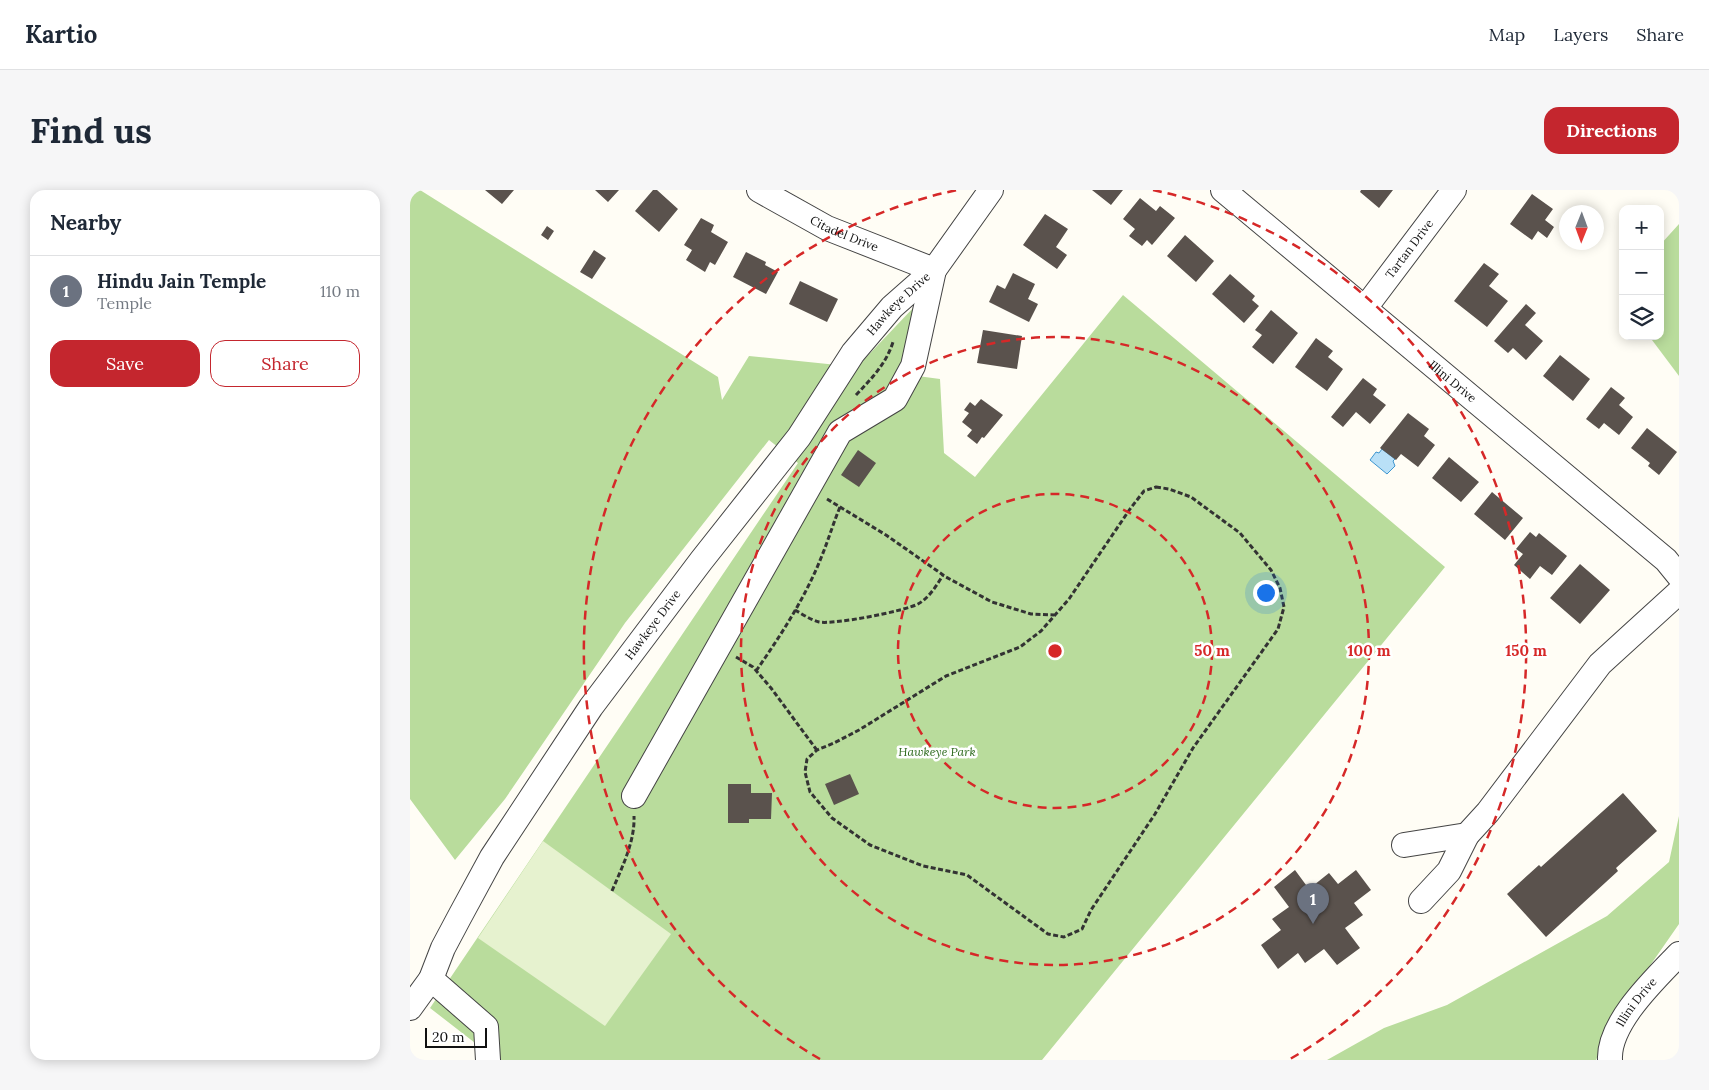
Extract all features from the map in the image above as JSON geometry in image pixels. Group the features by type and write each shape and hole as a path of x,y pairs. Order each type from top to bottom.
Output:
{"street":[{"name":"Citadel Drive","path":"759,190 826,228 934,270"},
{"name":"Hawkeye Drive","path":"410,1008 431,979 456,924 492,857 591,707 701,561 799,437 853,353 892,307 934,270 991,190"},
{"name":"Illini Drive","path":"1223,190 1666,560 1679,576"},
{"name":"Tartan Drive","path":"1365,308 1454,190"},
{"name":"Hawkeye Drive","path":"808,488 840,432 895,399 913,366 934,270"},
{"path":"634,796 808,488"},
{"path":"1421,901 1449,871 1467,835 1488,812 1600,664 1679,592"},
{"path":"1404,845 1467,835"},
{"name":"Illini Drive","path":"1610,1060 1609,1051 1620,1023 1641,995 1679,954"},
{"path":"431,979 486,1027 488,1060"}],"path":[{"path":"851,400 876,374 888,356 894,339"},
{"path":"1156,487 1169,489 1191,497 1240,534 1271,570 1280,588 1284,608 1278,629 1193,748 1155,814 1091,910 1082,929 1064,937 1048,934 967,875 923,866 870,845 832,818 810,792 804,772 807,759 817,750 859,730 946,676 1020,647 1041,631 1069,599 1130,508 1144,491 1156,487"},
{"path":"808,488 886,535 943,575 992,602 1031,614 1054,615"},
{"path":"756,672 782,633 820,559 840,507"},
{"path":"794,610 819,622 832,623 902,610 919,603 936,587 943,575"},
{"path":"718,646 753,667 817,750"},
{"path":"612,891 625,861 635,829 634,796"}],"green space":[{"name":"Hawkeye Park","path":"410,190 420,190 718,377 722,400 749,356 857,367 915,306 910,375 940,379 944,453 975,477 1123,295 1445,567 1042,1060 485,1060 488,1053 430,1008 798,463 769,440 625,623 505,799 455,860 410,799"},
{"path":"1679,224 1679,376 1652,340 1664,340 1664,241"},
{"path":"1679,816 1679,924 1610,1023 1596,1060 1327,1060 1384,1028 1447,1005 1607,916 1669,862"},
{"path":"543,841 671,934 605,1026 478,938"}],"water":[{"path":"1382,449 1395,459 1393,461 1395,466 1387,474 1370,460 1376,452 1379,453"}],"building":[{"path":"485,190 514,190 502,204"},
{"path":"595,190 619,190 608,202"},
{"path":"653,190 657,190 678,209 659,232 635,211"},
{"path":"1092,190 1123,190 1111,205"},
{"path":"1361,190 1393,190 1379,208 1360,192"},
{"path":"1532,194 1553,209 1545,220 1554,227 1547,238 1538,231 1532,240 1510,224"},
{"path":"1140,198 1156,211 1160,206 1175,218 1152,245 1147,240 1142,246 1129,236 1135,229 1123,219"},
{"path":"1045,214 1068,229 1056,247 1067,255 1057,269 1023,245"},
{"path":"701,218 714,225 711,232 728,242 715,265 710,262 705,272 686,260 692,250 684,245"},
{"path":"547,226 554,231 548,240 541,235"},
{"path":"1185,235 1214,261 1196,282 1167,256"},
{"path":"594,250 606,258 592,279 580,272"},
{"path":"746,252 766,262 765,265 778,272 766,294 733,277"},
{"path":"1484,263 1499,274 1489,286 1508,301 1487,327 1454,301"},
{"path":"1013,273 1035,284 1028,299 1038,304 1029,322 989,302 997,285 1005,289"},
{"path":"1230,274 1255,296 1252,300 1259,306 1244,323 1212,294"},
{"path":"800,281 838,299 827,322 789,304"},
{"path":"1526,304 1536,313 1525,325 1543,341 1526,360 1513,348 1508,353 1494,341"},
{"path":"1271,310 1298,333 1273,364 1252,347 1262,335 1255,330"},
{"path":"983,330 1022,336 1017,369 977,363"},
{"path":"1316,338 1333,351 1328,357 1343,369 1327,391 1295,367"},
{"path":"1560,355 1590,379 1573,401 1543,376"},
{"path":"1363,378 1377,389 1373,395 1386,405 1370,424 1356,412 1343,427 1331,417"},
{"path":"1611,387 1625,398 1619,405 1633,417 1619,435 1604,423 1599,429 1586,419"},
{"path":"981,399 1003,415 977,444 967,436 972,430 962,422 969,413 964,410 970,402 975,406"},
{"path":"1408,413 1429,429 1424,436 1435,445 1418,467 1401,454 1396,460 1380,448"},
{"path":"1647,428 1677,452 1659,475 1648,466 1650,463 1631,448"},
{"path":"858,450 876,463 859,487 841,475"},
{"path":"1449,457 1479,482 1461,502 1432,478"},
{"path":"1492,492 1523,518 1505,540 1474,514"},
{"path":"1530,532 1536,537 1539,533 1567,556 1552,575 1540,566 1530,579 1514,565 1523,554 1516,549"},
{"path":"1580,564 1610,590 1580,624 1550,598"},
{"path":"850,774 859,794 834,805 825,784"},
{"path":"728,784 751,784 751,793 772,793 771,819 749,819 749,823 728,823"},
{"path":"1623,793 1657,831 1616,868 1618,871 1546,937 1507,894 1539,865 1541,867"},
{"path":"1295,870 1309,889 1329,873 1338,884 1356,870 1371,890 1354,903 1363,915 1345,928 1360,948 1337,965 1324,949 1305,963 1298,953 1278,969 1261,945 1281,930 1272,919 1289,907 1274,887"}],"place":[{"name":"Hindu Jain Temple","path":"1313,924"}]}
